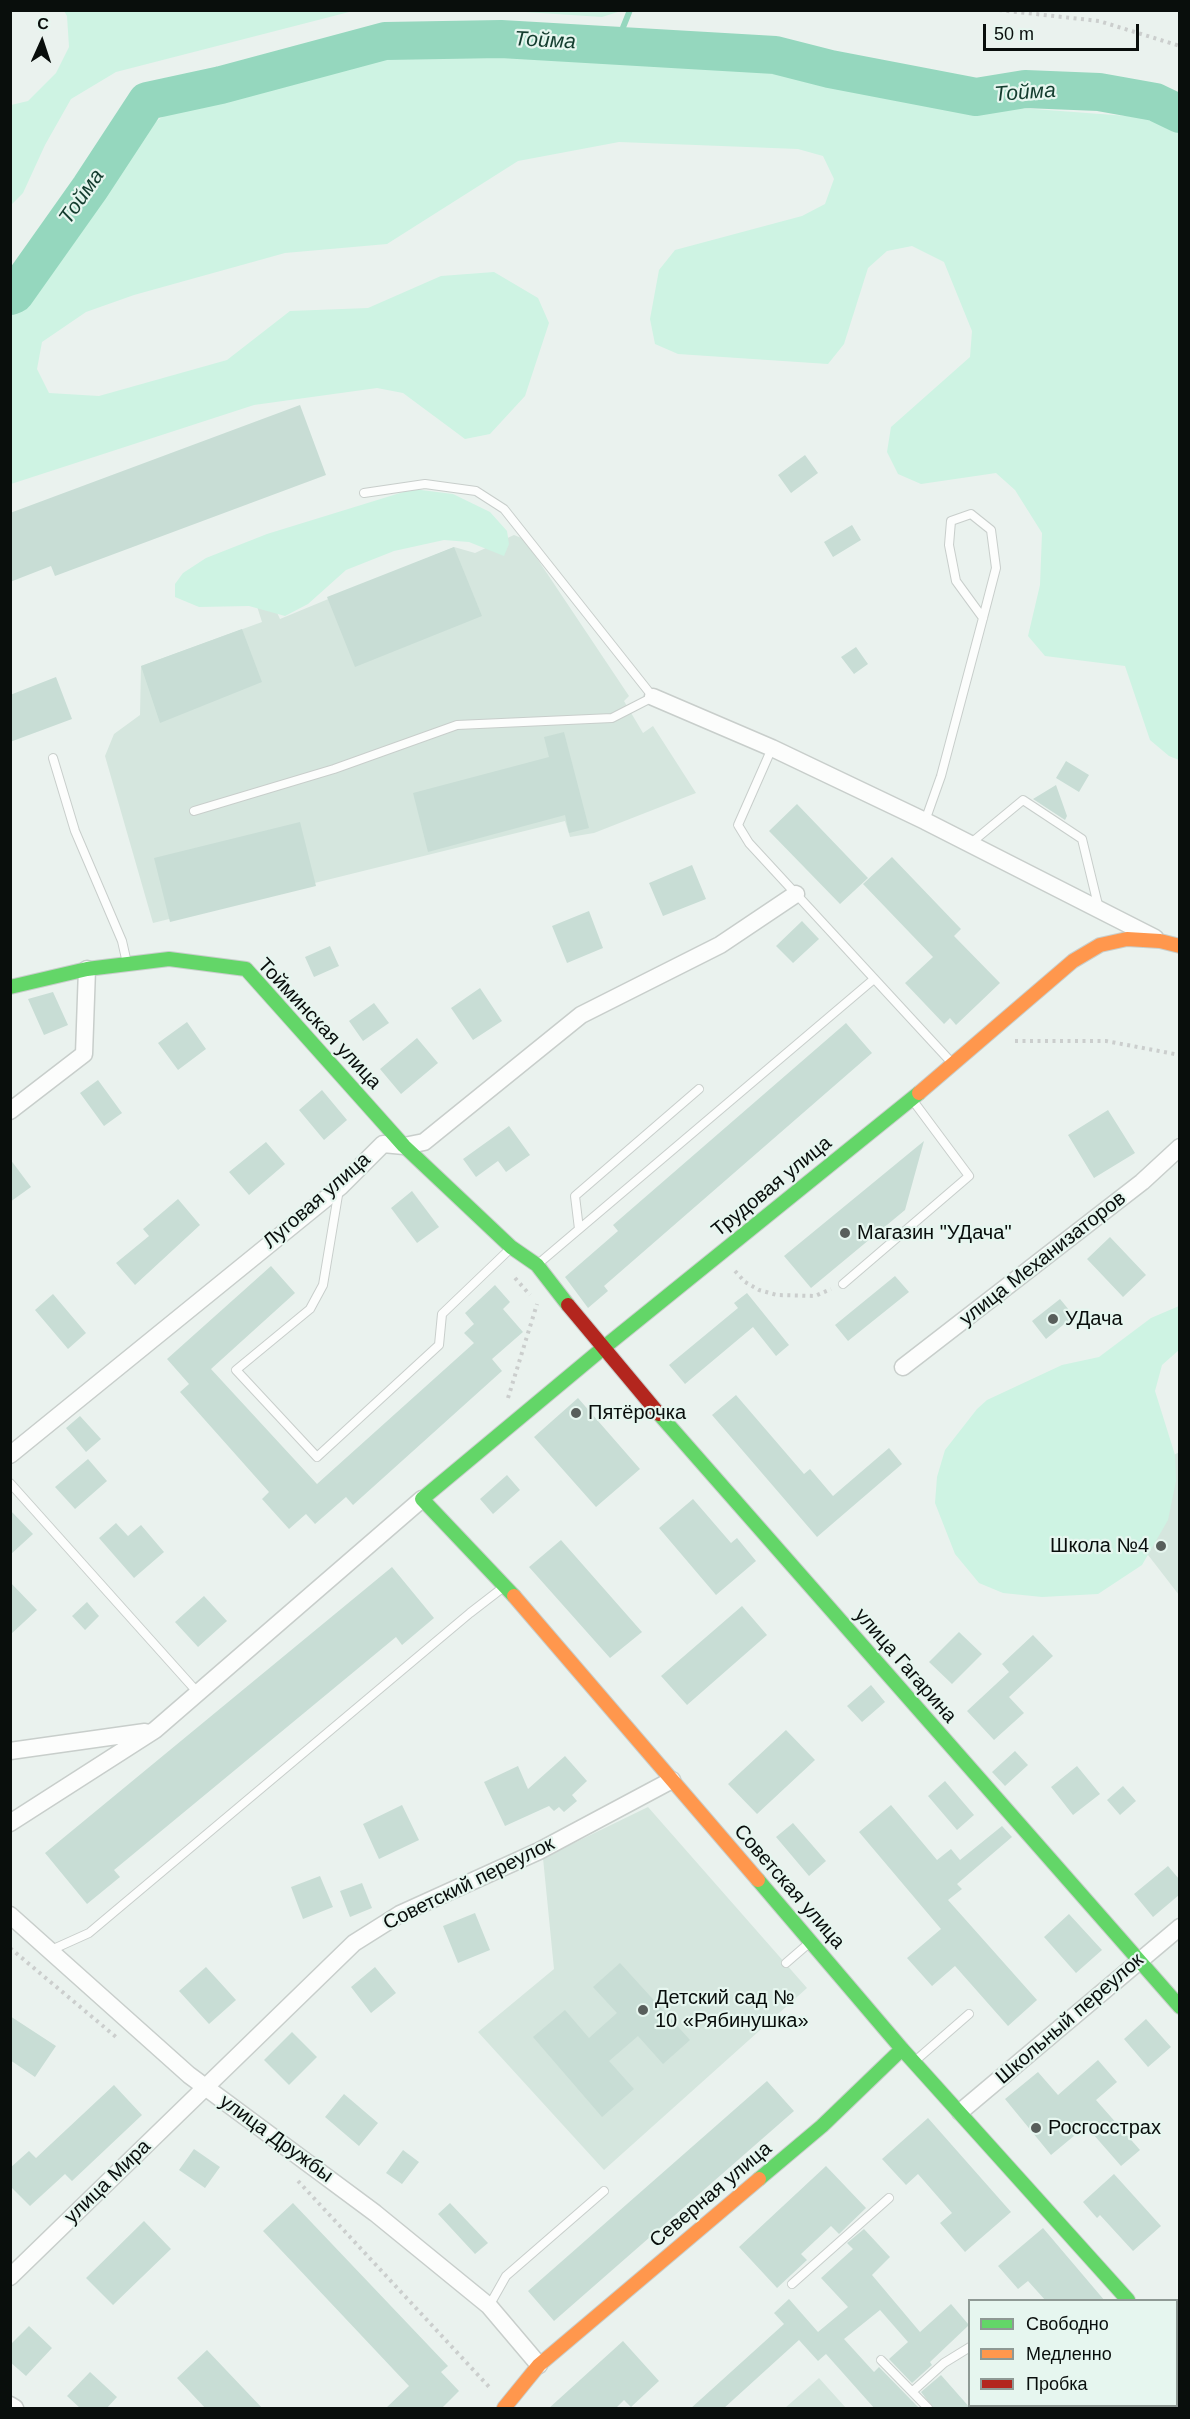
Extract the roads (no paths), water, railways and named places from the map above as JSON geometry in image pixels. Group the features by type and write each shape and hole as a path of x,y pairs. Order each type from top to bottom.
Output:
{"street":[{"path":"653,697 772,748 971,843 1160,941"},
{"name":"Луговая улица","path":"10,1455 340,1186 383,1144 404,1146 424,1142 580,1015 720,945 796,894"},
{"name":"Трудовая улица","path":"422,1499 602,1349 912,1099 1073,961 1100,945 1127,939 1160,941 1179,946"},
{"name":"Тойминская улица","path":"10,987 87,969 170,959 246,969 404,1146 511,1248 537,1264"},
{"path":"10,1111 84,1054 87,969"},
{"name":"улица Механизаторов","path":"903,1367 1142,1182 1179,1147"},
{"name":"улица Гагарина","path":"537,1264 602,1349 1179,2007"},
{"path":"10,1823 155,1730 422,1499"},
{"name":"Советская улица","path":"422,1499 506,1586 902,2049 1126,2299"},
{"path":"10,1751 155,1730"},
{"name":"Советский переулок","path":"206,2088 354,1943 400,1914 539,1851 672,1780"},
{"name":"улица Дружбы","path":"10,1916 206,2088 375,2213 489,2306 539,2364"},
{"name":"Школьный переулок","path":"960,2112 1179,1927"},
{"name":"Северная улица","path":"505,2406 539,2364 822,2126 902,2049"},
{"name":"улица Мира","path":"10,2277 206,2088"},
{"path":"10,2405 15,2409"}],"lane":[{"path":"194,811 334,769 457,725 612,717 653,697 504,509 476,491 425,484 364,493"},
{"path":"925,821 941,776 983,618 996,568 991,530 971,514 951,521 949,545 956,581 983,618"},
{"path":"772,748 738,825 749,843 953,1064"},
{"path":"53,758 75,831 122,941 127,964"},
{"path":"971,843 1023,800 1082,839 1099,909"},
{"path":"537,1264 874,979"},
{"path":"579,1229 575,1196 699,1089"},
{"path":"843,1284 969,1176 912,1099"},
{"path":"340,1186 323,1285 310,1309 236,1370 317,1457 440,1345 442,1314 511,1248"},
{"path":"10,1483 199,1694"},
{"path":"49,1951 89,1933 470,1612 506,1586"},
{"path":"786,1964 810,1942"},
{"path":"914,2062 969,2014"},
{"path":"489,2306 506,2276 604,2191"},
{"path":"792,2284 889,2198"},
{"path":"913,2391 944,2363 968,2348"},
{"path":"881,2360 928,2409"}],"waterway":[{"path":"616,45 630,10"},
{"name":"Тойма","path":"10,296 15,294 90,188 147,101 221,85 385,41 501,39 775,55 830,69 976,97 1025,89 1099,92 1155,102 1180,114"}],"place":[{"name":"Магазин \"УДача\"","path":"845,1233"},
{"name":"УДача","path":"1053,1319"},
{"name":"Пятёрочка","path":"576,1413"},
{"name":"Школа №4","path":"1161,1546"},
{"name":"Детский сад № 10 «Рябинушка»","path":"643,2010"},
{"name":"Росгосстрах","path":"1036,2128"}]}
